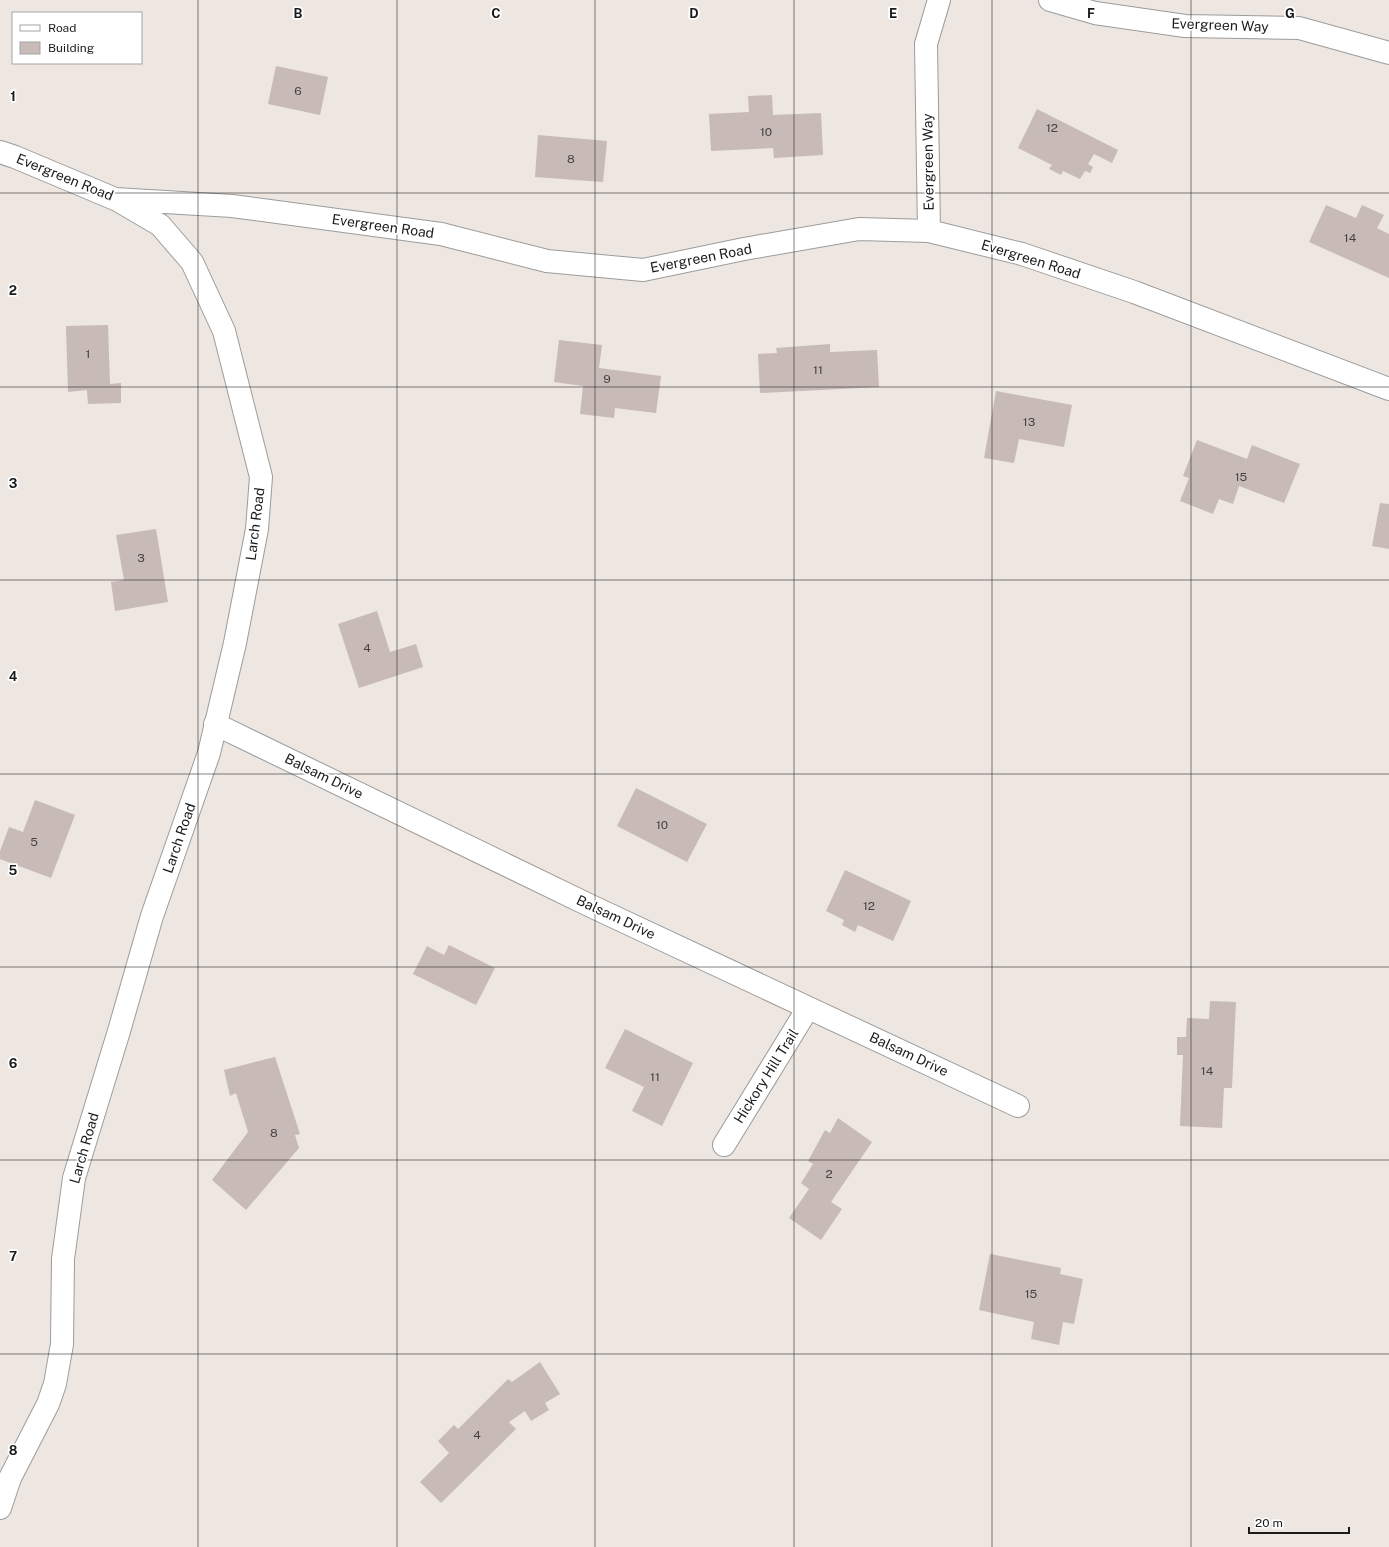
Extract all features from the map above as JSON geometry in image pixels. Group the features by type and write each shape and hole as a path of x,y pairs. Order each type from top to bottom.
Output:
{"street":[{"name":"Evergreen Way","path":"929,231 926,44 939,0"},
{"name":"Evergreen Way","path":"1050,0 1095,13 1185,26 1299,28 1389,53"},
{"name":"Evergreen Road","path":"0,152 115,199 232,206 442,234 547,261 642,270 744,249 859,229 929,231 1022,254 1134,292 1389,389"},
{"name":"Larch Road","path":"0,1508 10,1478 48,1404 55,1384 62,1344 63,1259 74,1178 120,1031 152,916 209,753 235,643 257,530 261,477 224,331 192,262 160,225 115,199"},
{"name":"Balsam Drive","path":"215,724 593,907 1018,1106"},
{"name":"Hickory Hill Trail","path":"724,1145 808,1008"}],"building":[{"path":"276,66 328,77 320,115 268,104"},
{"path":"772,95 773,115 821,113 823,155 774,158 773,148 711,151 709,114 749,112 748,96"},
{"path":"1037,109 1118,150 1112,163 1094,154 1088,164 1093,167 1090,173 1085,171 1080,179 1063,171 1061,175 1049,169 1052,165 1018,148"},
{"path":"538,135 607,141 603,182 535,177"},
{"path":"1326,205 1356,218 1362,205 1384,215 1377,228 1389,234 1389,278 1309,242"},
{"path":"108,325 110,384 121,383 121,403 88,404 87,390 68,392 66,326"},
{"path":"559,340 602,345 599,368 661,376 656,413 615,408 614,418 580,414 583,386 554,382"},
{"path":"830,344 830,352 877,350 879,387 760,393 758,354 777,353 776,348"},
{"path":"996,391 1072,405 1064,447 1019,439 1014,463 984,458"},
{"path":"1197,440 1247,459 1252,445 1300,464 1284,503 1239,486 1233,504 1219,499 1213,514 1180,501 1189,478 1183,476"},
{"path":"1380,503 1389,504 1389,549 1372,546"},
{"path":"156,529 168,602 115,611 111,582 124,580 116,535"},
{"path":"377,611 390,652 416,644 423,667 359,688 338,624"},
{"path":"636,788 707,824 687,862 617,826"},
{"path":"35,800 75,815 51,878 0,859 0,851 9,827 23,832"},
{"path":"845,870 911,901 893,941 858,925 855,932 842,925 844,920 826,911"},
{"path":"449,945 495,968 476,1005 413,974 427,946 444,955"},
{"path":"1210,1001 1236,1002 1232,1088 1224,1088 1222,1128 1180,1126 1183,1055 1177,1055 1177,1037 1186,1037 1187,1018 1209,1019"},
{"path":"625,1029 693,1063 662,1126 632,1111 644,1087 605,1068"},
{"path":"275,1057 300,1134 295,1135 299,1148 246,1210 212,1180 248,1132 236,1093 230,1096 224,1070"},
{"path":"838,1118 872,1142 831,1202 842,1209 821,1240 789,1218 809,1189 801,1183 813,1164 808,1161 825,1130 830,1133"},
{"path":"990,1254 1061,1268 1060,1274 1083,1279 1074,1324 1063,1322 1059,1345 1031,1339 1034,1322 979,1310"},
{"path":"540,1362 560,1394 545,1403 549,1410 531,1421 525,1411 509,1422 516,1429 441,1503 420,1482 449,1453 438,1441 454,1425 458,1429 508,1379 512,1382"}]}
